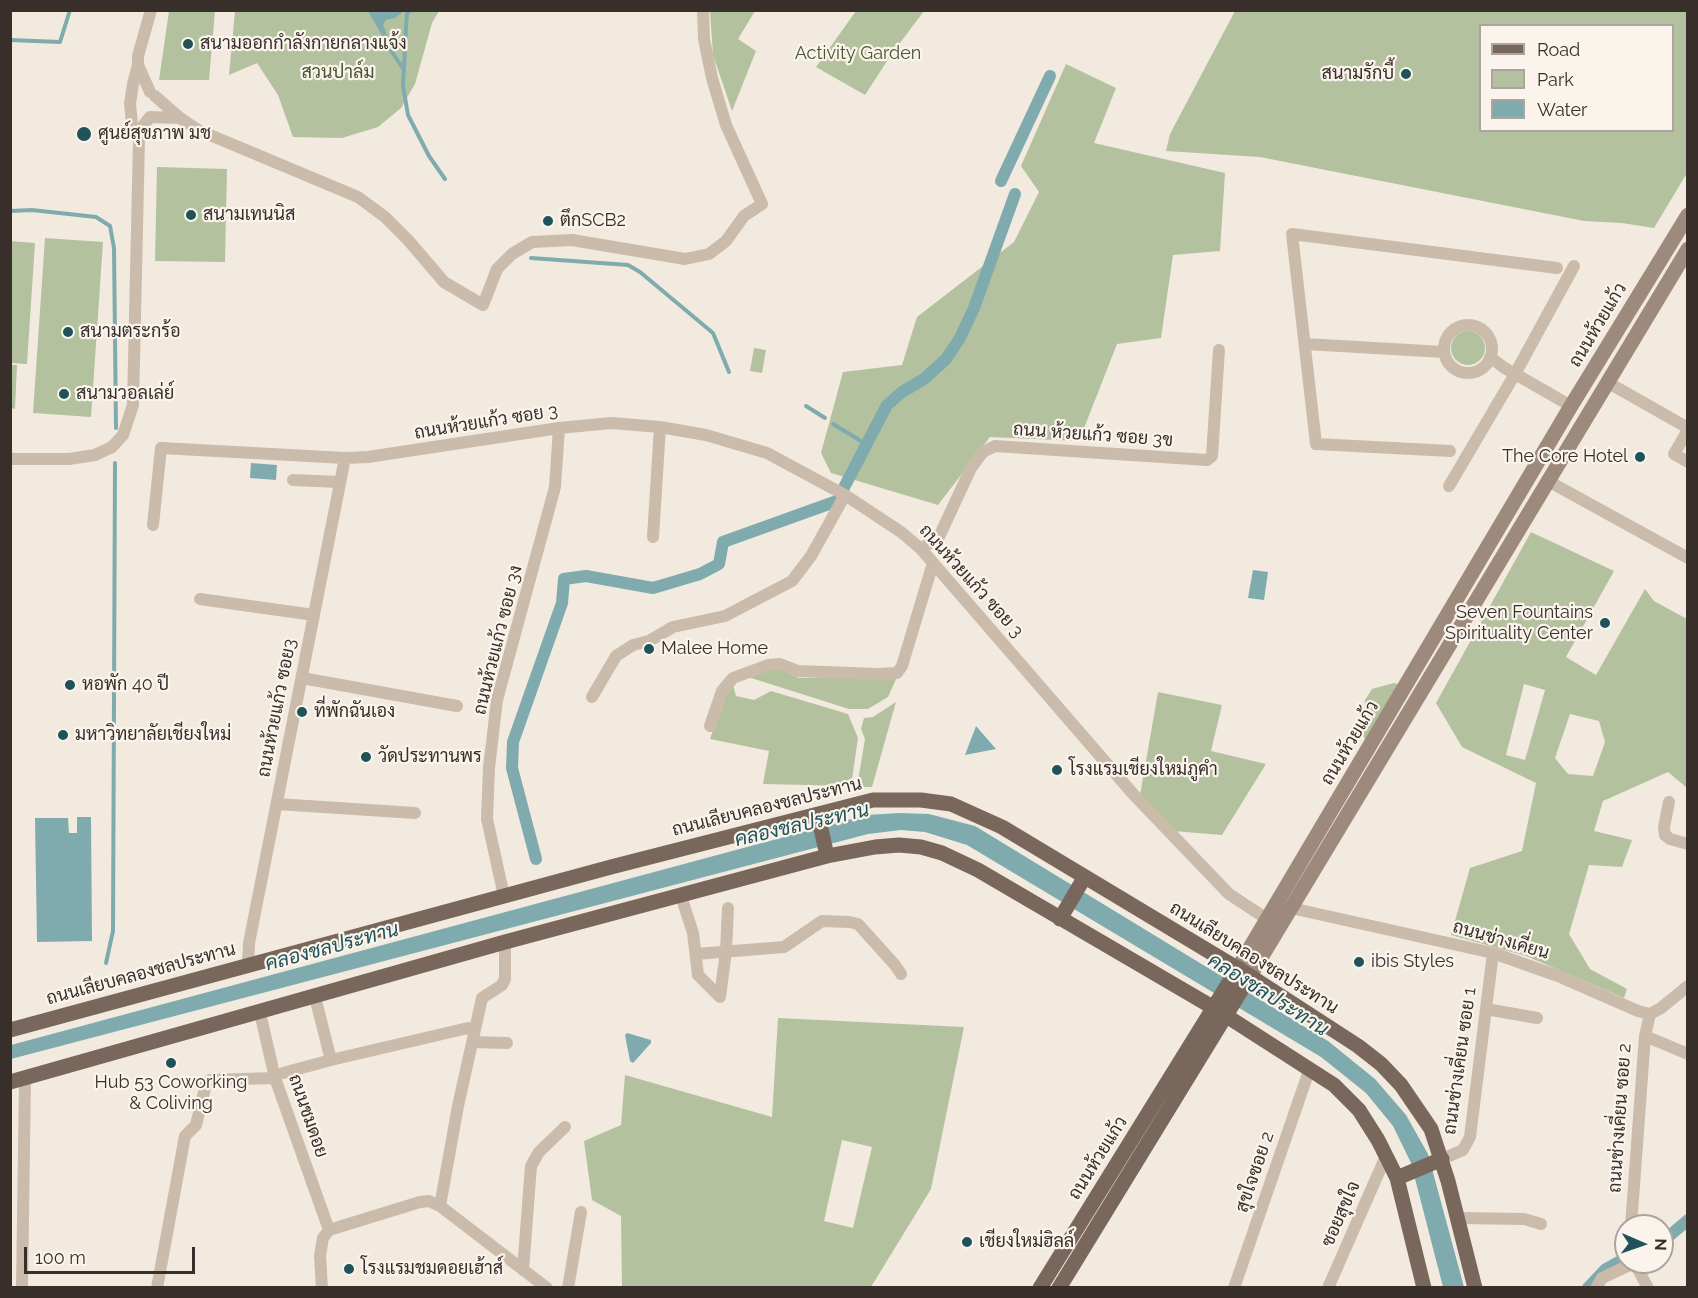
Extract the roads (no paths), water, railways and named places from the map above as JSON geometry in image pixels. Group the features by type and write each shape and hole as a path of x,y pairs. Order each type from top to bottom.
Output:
{"main road":[{"name":"ถนนห้วยแก้ว","path":"1244,972 1267,919 1571,406 1688,215"},
{"name":"ถนนห้วยแก้ว","path":"1059,1287 1220,1011 1244,972 1291,908 1688,249"},
{"path":"1533,472 1548,481"},
{"name":"ถนนเลียบคลองชลประทาน","path":"10,1030 504,896 818,818 873,800 921,800 951,804 1002,827 1082,882 1244,972 1358,1046 1381,1064 1401,1085 1431,1129 1442,1160 1475,1287"},
{"path":"818,818 826,852"},
{"path":"18,1081 505,942 681,896 826,852 899,845 921,847 968,864 1063,914 1334,1085 1359,1110 1378,1140 1397,1178 1424,1287"},
{"path":"1063,914 1082,882"},
{"name":"ถนนห้วยแก้ว","path":"1040,1287 1220,1011"},
{"path":"1397,1178 1442,1160"}],"street":[{"path":"139,140 132,124 130,104 132,84 151,10"},
{"path":"138,60 152,94 180,118 198,130 258,157 316,178 358,197 385,217 444,282 483,305 497,269 512,254 532,242 572,240 685,259 709,254 726,241 744,216 762,204 726,125 704,39 703,10"},
{"path":"10,459 69,459 95,455 112,447 123,435 133,405 139,140 143,126 150,117 180,118"},
{"path":"1450,451 1316,444 1292,234 1557,268"},
{"path":"1449,486 1515,374 1574,266"},
{"path":"1467,324 1482,329 1491,341 1490,357 1481,369 1468,373 1455,369 1449,364 1444,351 1447,336 1452,330 1467,324"},
{"path":"1305,344 1444,351"},
{"name":"ถนน ห้วยแก้ว ซอย 3ข","path":"921,549 939,537 971,468 983,452 995,446 1207,460 1212,456 1219,350"},
{"path":"1490,357 1571,406"},
{"path":"1607,382 1688,429 1674,454 1688,462"},
{"name":"ถนนห้วยแก้ว ซอย 3","path":"153,525 161,448 345,458 368,457 611,423 660,427 706,435 767,453 840,491 901,532 921,549 1134,795 1229,894 1267,919"},
{"path":"653,537 660,427"},
{"name":"ถนนห้วยแก้ว ซอย 3ง","path":"504,896 487,819 489,768 497,700 555,487 560,429"},
{"name":"ถนนห้วยแก้ว ซอย3","path":"249,965 249,943 345,458"},
{"path":"293,480 340,482"},
{"path":"1548,481 1688,558"},
{"path":"592,697 616,656 633,645 649,641 673,627 725,616 792,580 812,556 840,491"},
{"path":"710,726 722,691 733,678 768,665 780,664 798,671 897,673 902,666 933,562"},
{"path":"200,599 314,615"},
{"path":"302,678 457,706"},
{"path":"1669,802 1664,826 1665,834 1671,839 1688,844"},
{"path":"277,804 415,813"},
{"path":"681,896 689,916 698,975 720,997 726,951 728,908"},
{"name":"ถนนช่างเคี่ยน","path":"1291,908 1493,953 1558,976 1638,1011 1650,1014"},
{"path":"696,954 784,947 822,921 849,922 858,924 901,974"},
{"path":"441,1206 458,1106 482,998 502,985 505,979 505,942"},
{"name":"ถนนช่างเคี่ยน ซอย 1","path":"1442,1160 1463,1150 1470,1137 1493,953"},
{"path":"1650,1014 1688,986"},
{"path":"315,997 331,1060"},
{"path":"1486,1009 1537,1018"},
{"name":"ถนนชมดอย","path":"260,1013 329,1230"},
{"name":"ถนนช่างเคี่ยน ซอย 2","path":"1632,1214 1645,1036 1650,1014"},
{"path":"157,1287 185,1136 187,1131 196,1125 206,1084 210,1080 279,1075 331,1060 468,1028"},
{"path":"1645,1036 1688,1054"},
{"path":"473,1042 507,1043"},
{"name":"สุขใจซอย 2","path":"1234,1287 1310,1068"},
{"path":"18,1081 21,1287"},
{"path":"523,1270 531,1166 539,1152 565,1127"},
{"name":"ซอยสุขใจ","path":"1328,1287 1386,1156"},
{"path":"322,1287 320,1256 323,1238 329,1230 429,1201 441,1206 547,1287"},
{"path":"567,1287 581,1212"},
{"path":"1458,1218 1524,1219 1541,1224"},
{"path":"1596,1287 1602,1278 1614,1272"}],"water":[{"path":"368,11 404,11 395,18 386,20 383,24 390,44 388,46"},
{"path":"251,463 277,465 276,480 250,478"},
{"path":"1253,570 1268,572 1264,600 1248,598"},
{"path":"976,726 996,749 965,755"},
{"path":"929,814 975,826 1328,1041 1375,1079 1406,1115 1428,1154 1464,1287 1443,1287 1411,1163 1393,1126 1366,1093 1321,1057 967,845 925,832 901,830 868,834 11,1059 11,1045 866,815"},
{"path":"77,817 91,817 92,941 37,942 35,818 68,818 69,833 77,833"},
{"path":"627,1033 651,1040 651,1043 633,1063 630,1061 625,1035"}],"waterway":[{"path":"10,40 60,42 70,10"},
{"path":"410,10 407,14 403,86 408,115 429,156 445,179"},
{"path":"388,46 404,70"},
{"path":"1001,181 1050,76"},
{"path":"536,859 512,768 513,742 562,603 564,579 586,576 653,588 700,574 719,564 723,542 837,501 887,405 902,392 924,379 946,359 960,338 974,308 1015,194"},
{"path":"10,211 32,210 96,217 110,226 114,248 116,428"},
{"path":"531,258 628,265 640,272 713,333 729,372"},
{"path":"806,406 825,418"},
{"path":"833,424 866,444"},
{"path":"106,963 113,931 115,463"},
{"path":"1674,1232 1688,1220"},
{"path":"1588,1288 1606,1269 1614,1265"}],"place":[{"name":"สนามออกกำลังกายกลางแจ้ง","path":"188,44"},
{"name":"สนามรักบี้","path":"1406,74"},
{"name":"ศูนย์สุขภาพ มช","path":"84,134"},
{"name":"สนามเทนนิส","path":"191,215"},
{"name":"ตึกSCB2","path":"548,221"},
{"name":"สนามตระกร้อ","path":"68,332"},
{"name":"สนามวอลเล่ย์","path":"64,394"},
{"name":"The Core Hotel","path":"1640,457"},
{"name":"Seven Fountains Spirituality Center","path":"1605,623"},
{"name":"Malee Home","path":"649,649"},
{"name":"หอพัก 40 ปี","path":"70,685"},
{"name":"ที่พักฉันเอง","path":"302,712"},
{"name":"มหาวิทยาลัยเชียงใหม่","path":"63,735"},
{"name":"วัดประทานพร","path":"366,757"},
{"name":"โรงแรมเชียงใหม่ภูคำ","path":"1057,770"},
{"name":"ibis Styles","path":"1359,962"},
{"name":"Hub 53 Coworking & Coliving","path":"171,1063"},
{"name":"เชียงใหม่ฮิลล์","path":"967,1242"},
{"name":"โรงแรมชมดอยเฮ้าส์","path":"349,1269"}],"park label":[{"name":"Activity Garden","path":"858,54"},
{"name":"สวนปาล์ม","path":"338,73"}],"water label":[{"name":"คลองชลประทาน","path":"802,825"},
{"name":"คลองชลประทาน","path":"332,947"},
{"name":"คลองชลประทาน","path":"1268,995"}]}
